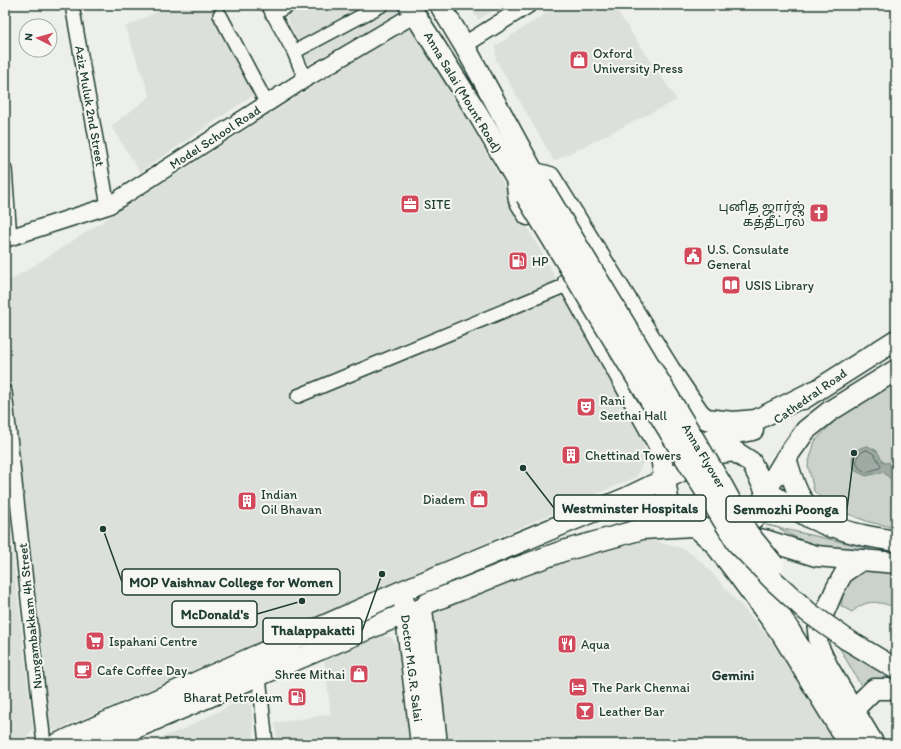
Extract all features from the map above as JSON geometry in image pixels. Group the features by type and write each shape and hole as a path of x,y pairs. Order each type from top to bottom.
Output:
{"main road":[{"name":"Anna Salai (Mount Road)","path":"440,5 464,45 529,183"},
{"name":"Anna Salai (Mount Road)","path":"412,9 478,114 529,183"},
{"path":"814,391 756,420 733,422 706,419 698,413 670,370 550,177 529,183 519,200 569,284 660,452 669,504 692,526 713,542 781,633 849,744"},
{"name":"Anna Flyover","path":"529,183 734,539 862,744"},
{"name":"Anna Flyover","path":"529,183 715,474 748,533 777,569 812,603 848,630 895,660"},
{"name":"Cathedral Road","path":"660,452 719,436 746,433 772,424 814,391 896,340"},
{"name":"Cathedral Road","path":"734,539 759,514 766,491 786,458 806,430 830,411 896,370"},
{"path":"645,489 660,452 706,419"},
{"path":"57,744 402,591 645,489 719,453 734,451 751,462 766,491 810,518 856,534 896,542"},
{"path":"786,458 801,498 811,510 831,526"},
{"path":"98,744 414,611 428,603 513,569 568,550 642,529 692,526 734,539 764,540 816,556 865,559 896,563"},
{"name":"Anna Flyover","path":"734,539 774,581 808,612 846,639 895,660"},
{"path":"865,559 844,573 835,589 818,631 819,646 829,667 855,708 875,744"},
{"name":"Doctor M.G.R. Salai","path":"402,591 414,611 437,744"},
{"name":"Doctor M.G.R. Salai","path":"414,611 421,744"},
{"path":"855,708 874,689 896,690"},
{"path":"134,710 152,721"}],"street":[{"name":"Aziz Muluk 2nd Street","path":"72,5 108,206"},
{"path":"289,5 270,9 294,52 305,79"},
{"path":"294,52 382,5"},
{"path":"464,45 528,5"},
{"name":"Model School Road","path":"8,238 108,206 412,9"},
{"path":"220,15 267,104"},
{"path":"5,169 8,238"},
{"path":"298,396 569,284"},
{"name":"Nungambakkam 4h Street","path":"5,392 44,744"},
{"path":"259,676 266,744"}],"shaded area":[{"path":"171,5 213,5 258,92 140,172 111,126 150,96 125,27"},
{"path":"281,5 397,5 403,15 308,64"},
{"path":"469,5 503,5 478,20"},
{"path":"559,5 613,5 677,100 554,161 496,60 495,46"},
{"path":"409,25 418,30 644,437 645,459 636,477 54,731 48,726 5,338 5,284"},
{"path":"896,378 896,528 869,522 830,507 814,491 808,465 815,441 847,408"},
{"path":"5,488 33,729 25,741 14,744 5,744"},
{"path":"777,527 869,548 871,553 825,553"},
{"path":"632,535 685,549 704,564 769,637 838,744 443,744 428,621 441,607 577,553"},
{"path":"865,568 896,573 896,607 873,602 863,605 852,612 841,606 846,577"},
{"path":"374,635 391,637 400,650 412,744 277,744 275,723 331,714 324,659"},
{"path":"834,638 896,676 896,681 864,691"},
{"path":"250,695 255,744 142,744 182,730"}],"water":[{"path":"868,446 877,451 884,463 896,462 896,478 892,480 883,472 866,476 856,471 853,463 854,455 859,449"}],"place":[{"name":"Oxford University Press","path":"579,60"},
{"name":"SITE","path":"410,204"},
{"name":"புனித ஜார்ஜ் கத்தீட்ரல்","path":"819,213"},
{"name":"U.S. Consulate General","path":"693,256"},
{"name":"HP","path":"518,261"},
{"name":"USIS Library","path":"731,285"},
{"name":"Rani Seethai Hall","path":"586,407"},
{"name":"Senmozhi Poonga","path":"854,453"},
{"name":"Chettinad Towers","path":"571,455"},
{"name":"Westminster Hospitals","path":"523,468"},
{"name":"Diadem","path":"479,499"},
{"name":"Indian Oil Bhavan","path":"247,501"},
{"name":"MOP Vaishnav College for Women","path":"103,529"},
{"name":"Thalappakatti","path":"382,574"},
{"name":"McDonald's","path":"302,601"},
{"name":"Ispahani Centre","path":"95,641"},
{"name":"Aqua","path":"567,644"},
{"name":"Cafe Coffee Day","path":"83,670"},
{"name":"Shree Mithai","path":"359,674"},
{"name":"The Park Chennai","path":"578,687"},
{"name":"Bharat Petroleum","path":"297,697"},
{"name":"Leather Bar","path":"585,711"}],"district":[{"name":"Gemini","path":"733,675"}]}
